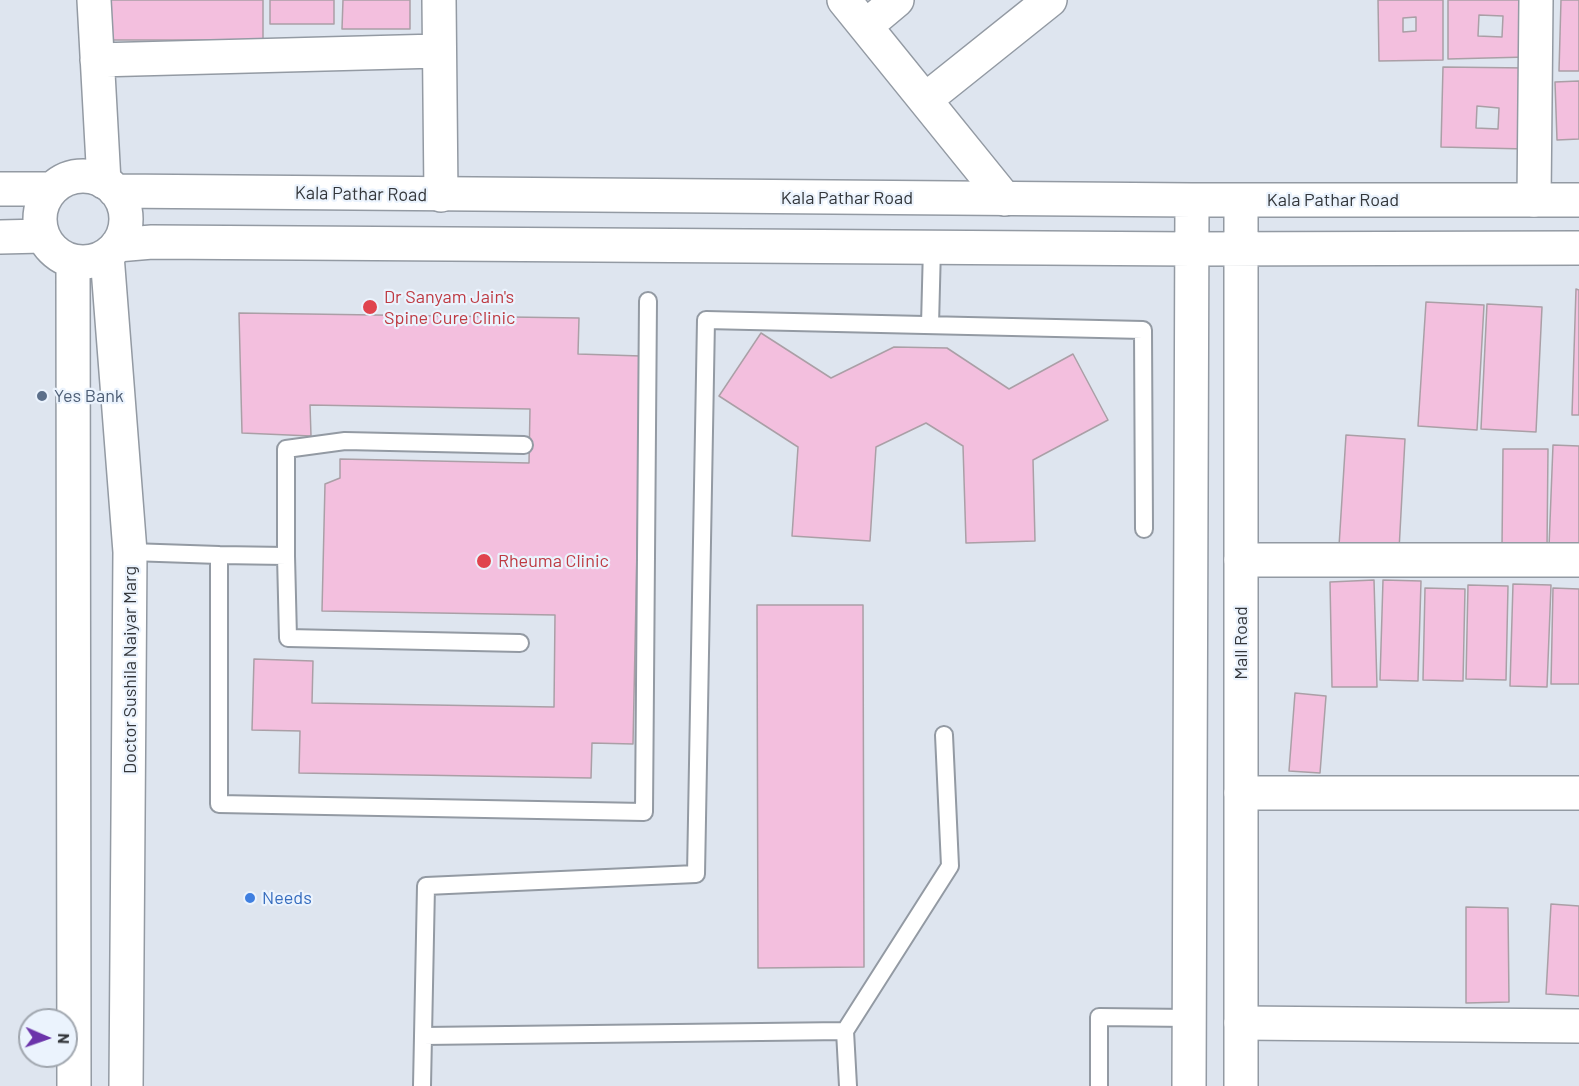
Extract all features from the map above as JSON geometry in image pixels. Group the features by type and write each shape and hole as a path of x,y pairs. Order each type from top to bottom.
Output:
{"street":[{"path":"94,0 97,60 110,186"},
{"path":"439,0 441,195"},
{"path":"844,0 1005,199"},
{"path":"866,26 897,0"},
{"path":"926,100 1050,0"},
{"path":"1534,200 1536,0"},
{"path":"97,60 438,51"},
{"path":"112,250 124,232 126,218 123,204 110,186 91,177 77,176 51,189 40,211 43,236 55,252 73,261 85,263 112,250 164,242 1192,249 1579,248"},
{"name":"Kala Pathar Road","path":"110,186 441,195 1579,200"},
{"path":"0,189 51,189"},
{"path":"1189,1086 1192,200"},
{"name":"Mall Road","path":"1241,200 1241,1086"},
{"path":"0,237 43,236"},
{"name":"Doctor Sushila Naiyar Marg","path":"112,250 130,552 126,1086"},
{"path":"73,261 74,1086"},
{"path":"1241,560 1579,560"},
{"path":"1241,793 1579,793"},
{"path":"1241,1023 1579,1026"}],"lane":[{"path":"930,326 932,247"},
{"path":"219,555 219,804 644,812 648,301"},
{"path":"422,1086 426,886 696,874 706,320 1143,330 1144,529"},
{"path":"520,643 288,638 286,449 345,441 524,445"},
{"path":"130,552 286,556"},
{"path":"848,1086 845,1031 950,866 944,735"},
{"path":"1099,1086 1100,1017 1189,1018"},
{"path":"423,1036 845,1031"}],"building":[{"path":"111,0 263,0 263,40 111,40"},
{"path":"270,0 334,0 334,24 270,24"},
{"path":"343,0 410,0 410,29 342,29"},
{"path":"1378,0 1443,0 1443,60 1379,61"},
{"path":"1448,0 1526,0 1527,57 1448,59"},
{"path":"1561,0 1579,0 1579,71 1559,71"},
{"path":"1479,15 1503,16 1502,37 1478,36"},
{"path":"1416,17 1416,31 1403,32 1403,18"},
{"path":"1443,67 1527,68 1526,149 1441,147"},
{"path":"1579,81 1579,139 1557,140 1555,82"},
{"path":"1477,106 1499,108 1498,129 1476,128"},
{"path":"1576,289 1579,290 1579,415 1572,415"},
{"path":"1426,302 1484,305 1477,430 1418,426"},
{"path":"1487,304 1542,307 1536,432 1481,429"},
{"path":"239,313 579,318 578,354 641,356 633,744 592,743 591,778 299,773 300,731 252,730 254,659 313,661 312,703 554,707 555,615 322,611 325,484 340,478 340,459 529,463 530,409 310,405 311,436 242,433"},
{"path":"761,333 831,378 894,347 947,348 1009,389 1073,354 1108,420 1033,460 1035,541 966,543 963,446 926,423 876,447 870,541 792,536 798,447 719,396"},
{"path":"1346,435 1405,439 1399,550 1339,546"},
{"path":"1553,445 1579,446 1579,549 1549,547"},
{"path":"1503,449 1548,449 1547,548 1502,547"},
{"path":"1374,580 1377,687 1332,687 1330,582"},
{"path":"1383,580 1421,581 1418,681 1380,680"},
{"path":"1513,584 1551,585 1547,687 1510,686"},
{"path":"1468,585 1508,586 1506,680 1466,679"},
{"path":"1425,588 1465,589 1463,681 1423,680"},
{"path":"1553,588 1579,589 1579,684 1551,684"},
{"path":"757,605 863,605 864,967 758,968"},
{"path":"1295,693 1326,696 1320,773 1289,771"},
{"path":"1551,904 1579,906 1579,996 1546,994"},
{"path":"1466,907 1508,908 1509,1002 1466,1003"}],"place":[{"name":"Dr Sanyam Jain's Spine Cure Clinic","path":"370,307"},
{"name":"Yes Bank","path":"42,396"},
{"name":"Rheuma Clinic","path":"484,561"},
{"name":"Needs","path":"250,898"}]}
